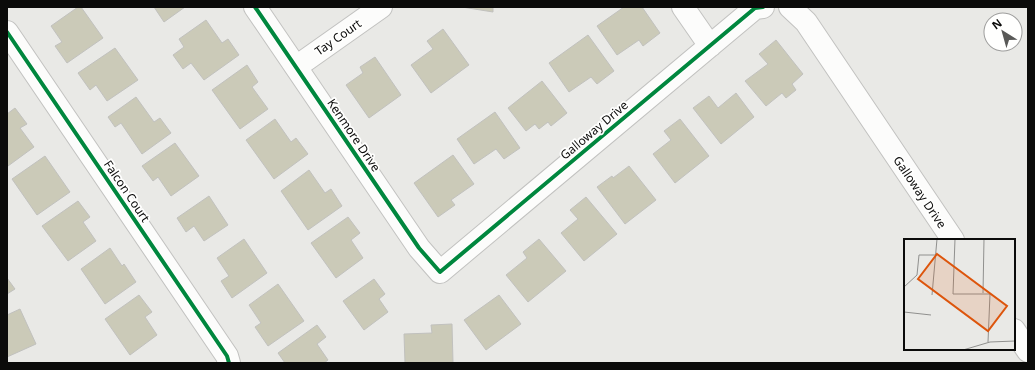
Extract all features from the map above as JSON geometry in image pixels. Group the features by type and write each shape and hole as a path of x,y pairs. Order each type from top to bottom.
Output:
{"street":[{"name":"Kenmore Drive","path":"255,7 419,248 440,272"},
{"name":"Tay Court","path":"296,67 381,7"},
{"path":"683,7 710,46"},
{"name":"Galloway Drive","path":"440,272 755,8 762,7"},
{"name":"Galloway Drive","path":"790,7 806,22 952,239"},
{"name":"Falcon Court","path":"7,32 227,356 229,363"},
{"path":"1015,332 1028,351"}],"building":[{"path":"78,7 81,7 103,38 67,63 55,46 62,42 51,26"},
{"path":"154,7 185,7 164,22"},
{"path":"462,7 493,7 493,12"},
{"path":"624,7 642,7 660,33 643,46 639,40 617,55 597,26"},
{"path":"206,20 222,43 228,39 239,55 204,80 191,63 183,69 173,55 184,47 179,39"},
{"path":"443,29 469,65 431,93 411,65 433,49 427,41"},
{"path":"588,35 614,71 597,84 591,77 569,92 549,63"},
{"path":"776,40 803,74 792,84 796,90 786,98 782,93 766,106 745,81 768,64 759,54"},
{"path":"115,48 138,80 107,101 96,85 90,90 78,73"},
{"path":"375,57 401,95 369,118 346,85 363,73 360,67"},
{"path":"247,65 258,82 252,87 268,109 240,129 212,90"},
{"path":"542,81 567,113 551,126 548,122 539,129 535,124 526,131 508,108"},
{"path":"736,93 754,117 721,144 693,108 709,96 718,108"},
{"path":"136,97 154,122 160,118 171,133 142,154 121,123 115,127 108,117"},
{"path":"15,108 27,124 20,128 34,147 8,166 7,114"},
{"path":"495,112 520,148 504,159 496,149 474,164 457,139"},
{"path":"275,119 291,142 296,138 308,154 274,179 246,140"},
{"path":"680,119 709,156 675,183 653,154 671,140 664,131"},
{"path":"175,143 199,176 171,196 158,177 153,181 142,166"},
{"path":"453,155 474,184 451,200 455,205 438,217 414,183"},
{"path":"45,156 70,192 37,215 12,179"},
{"path":"629,166 656,200 625,224 597,187 612,176 613,178"},
{"path":"309,170 325,193 331,189 342,206 308,230 281,191"},
{"path":"209,196 228,225 204,241 194,226 186,232 177,218"},
{"path":"586,197 617,234 584,261 561,233 578,219 570,210"},
{"path":"78,201 90,217 83,222 96,241 68,261 42,226"},
{"path":"348,217 360,233 351,240 363,258 336,278 311,243"},
{"path":"244,239 267,273 232,298 221,281 229,276 217,258"},
{"path":"539,239 566,271 528,302 506,275 527,258 523,252"},
{"path":"110,248 122,266 124,264 136,282 105,304 81,269"},
{"path":"7,278 15,289 7,294"},
{"path":"374,279 385,294 379,299 388,312 364,330 343,301"},
{"path":"278,284 304,321 268,346 255,327 261,323 249,305"},
{"path":"139,295 152,312 145,317 157,335 130,355 105,319"},
{"path":"499,295 521,324 486,350 464,320"},
{"path":"20,309 36,344 7,357 7,315"},
{"path":"452,324 453,363 405,363 404,334 432,333 431,325"},
{"path":"317,325 326,337 317,344 328,360 324,363 285,363 278,353"}],"cycle path":[{"path":"255,7 419,248 440,272 755,8 763,7"},
{"path":"7,32 227,356 229,363"}]}
